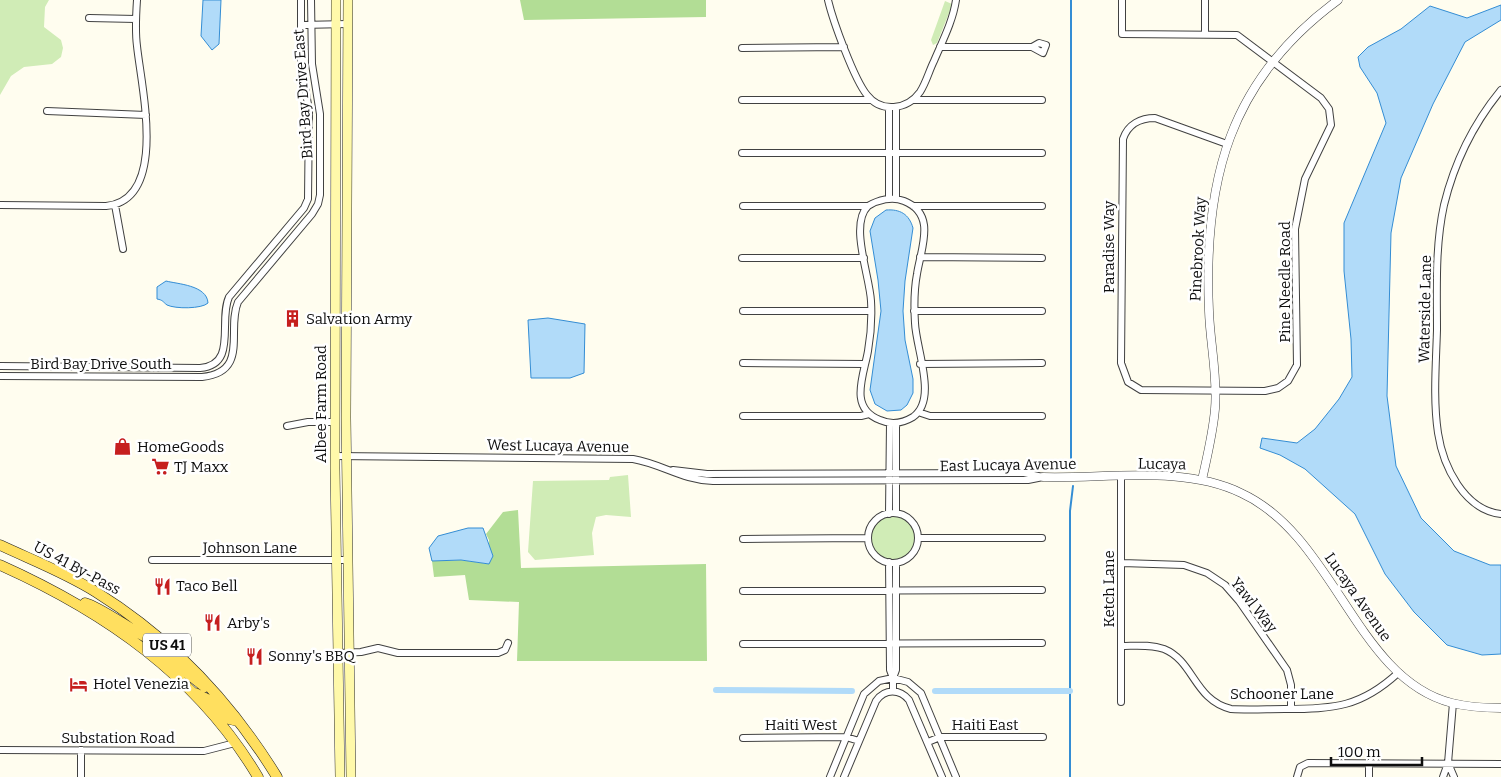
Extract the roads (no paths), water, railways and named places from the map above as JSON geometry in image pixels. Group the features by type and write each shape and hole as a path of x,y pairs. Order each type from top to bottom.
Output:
{"main road":[{"name":"Albee Farm Road","path":"336,0 334,422 340,652 340,777"},
{"name":"Albee Farm Road","path":"348,0 346,456 351,652 351,777"},
{"path":"335,288 347,289"},
{"name":"US 41 By-Pass","path":"0,545 94,591 165,643 217,694 239,721 277,777"},
{"path":"14,571 22,555"},
{"name":"US 41 By-Pass","path":"0,565 68,597 112,624 154,656 190,691 235,743 258,777"},
{"path":"68,597 101,608 151,642 165,643"},
{"path":"154,656 169,659 195,681 217,694"},
{"path":"190,691 211,701 229,719 239,721"},
{"path":"340,714 351,714"}],"street":[{"path":"0,205 115,205 129,198 141,173 147,145 146,114 137,45 137,0"},
{"name":"Bird Bay Drive East","path":"200,368 212,365 224,352 225,308 229,297 307,203 309,110 301,66 301,0"},
{"name":"Bird Bay Drive East","path":"202,378 222,370 231,360 234,348 235,313 238,302 312,214 318,204 320,194 320,114 312,64 311,0"},
{"path":"828,0 844,47 861,85 872,100"},
{"path":"913,100 921,90 940,47 953,14 956,0"},
{"name":"Pine Needle Road","path":"1122,0 1122,34 1206,33 1238,35 1321,98 1328,106 1331,117 1330,128 1305,179 1297,217 1295,295 1298,365 1288,381 1272,390 1215,391"},
{"path":"1206,0 1206,33"},
{"name":"Pinebrook Way","path":"1202,480 1214,417 1215,391 1209,310 1209,234 1213,194 1227,144 1247,101 1274,61 1328,3 1338,0"},
{"path":"89,18 136,19"},
{"path":"301,25 348,24"},
{"path":"742,48 844,47"},
{"path":"940,47 1032,47"},
{"name":"Waterside Lane","path":"1501,90 1472,134 1450,182 1444,206 1439,232 1437,270 1436,416 1441,447 1458,485 1472,502 1480,508 1501,514"},
{"path":"742,100 872,100 896,108 913,100 1042,100"},
{"path":"889,107 893,153"},
{"path":"893,199 893,153 896,108"},
{"path":"47,111 146,114"},
{"name":"Paradise Way","path":"1215,391 1141,390 1132,386 1123,374 1121,364 1122,148 1123,138 1129,128 1138,121 1149,118 1161,120 1227,144"},
{"path":"742,153 1042,153"},
{"path":"743,206 868,206 893,199 913,206 1042,206"},
{"path":"115,205 123,249"},
{"path":"868,206 862,215 859,227 871,311 860,393 864,406 870,414 893,423 910,418 918,412 924,403 926,390 920,364 914,311 925,227 922,217 913,206"},
{"path":"920,257 1042,258"},
{"path":"742,258 864,258"},
{"path":"743,311 871,311"},
{"path":"914,311 1042,311"},
{"path":"743,363 865,364"},
{"path":"920,364 1042,363"},
{"path":"0,366 0,376"},
{"name":"Bird Bay Drive South","path":"0,366 200,368"},
{"path":"92,367 92,377"},
{"name":"Bird Bay Drive South","path":"0,376 202,378"},
{"path":"918,412 930,416 1042,416"},
{"path":"743,416 861,416 870,414"},
{"path":"287,426 308,422 334,422"},
{"path":"893,423 893,514"},
{"name":"West Lucaya Avenue","path":"335,456 618,458 644,461 684,477 773,477"},
{"name":"East Lucaya Avenue","path":"773,477 990,477 1032,480 1042,477 1121,477"},
{"name":"Lucaya","path":"1121,477 1171,477 1202,480"},
{"name":"Ketch Lane","path":"1121,477 1121,702"},
{"name":"Lucaya Avenue","path":"1202,480 1243,494 1286,522 1309,550 1381,654 1398,673 1423,690 1453,703 1501,708"},
{"path":"893,514 912,522 918,538 914,552 903,561 896,563 889,562 874,554 868,538 872,525 876,520 893,514"},
{"path":"743,539 868,538"},
{"path":"918,538 1042,538"},
{"name":"Johnson Lane","path":"152,560 348,560"},
{"path":"889,562 893,591"},
{"path":"893,691 893,678 896,670 893,643 893,591 896,563"},
{"name":"Yawl Way","path":"1122,563 1184,565 1206,573 1225,585 1239,601 1287,670 1291,709"},
{"path":"743,591 1042,590"},
{"path":"340,652 378,648 398,653 498,653 505,650 508,643"},
{"path":"743,644 1042,643"},
{"name":"Schooner Lane","path":"1121,646 1154,646 1167,650 1182,664 1204,694 1224,707 1330,709 1352,703 1373,694 1398,673"},
{"path":"830,777 866,691 879,681 893,678 906,680 919,691 956,777"},
{"path":"844,777 878,699 884,693 893,691 903,694 909,700 942,777"},
{"path":"1443,777 1448,763 1453,703"},
{"name":"Haiti West","path":"743,738 846,737 859,740"},
{"name":"Haiti East","path":"928,742 940,737 1043,737"},
{"name":"Substation Road","path":"0,750 204,751 235,743"},
{"path":"81,750 81,777"},
{"path":"1297,777 1300,767 1308,763 1501,764"},
{"path":"1369,763 1369,777"},
{"path":"1448,763 1454,777"}],"water":[{"path":"203,0 221,0 219,44 212,50 201,36"},
{"path":"1501,5 1501,20 1465,42 1433,104 1401,178 1391,233 1387,396 1396,466 1421,518 1454,551 1490,565 1501,565 1501,654 1482,655 1447,645 1414,612 1385,574 1355,514 1305,469 1280,455 1260,448 1262,438 1297,443 1315,429 1339,399 1352,377 1351,339 1344,271 1344,223 1386,123 1377,93 1360,67 1358,57 1368,47 1401,29 1430,6 1467,18"},
{"path":"886,210 896,210 903,213 909,219 913,228 905,281 903,311 905,340 913,379 913,393 907,405 901,410 887,411 875,404 870,390 881,311 870,231 875,218"},
{"path":"166,281 191,286 203,292 208,303 188,308 167,305 157,299 157,287"},
{"path":"548,318 585,324 584,373 570,378 531,378 528,320"},
{"path":"468,528 483,528 493,556 489,564 461,560 432,561 429,548 438,536"}],"waterway":[{"path":"1071,0 1071,470"},
{"path":"1070,777 1070,511 1073,486"},
{"path":"716,690 852,691"},
{"path":"935,691 1070,691"}],"place":[{"name":"Salvation Army","path":"292,319"},
{"name":"HomeGoods","path":"123,447"},
{"name":"TJ Maxx","path":"160,467"},
{"name":"Taco Bell","path":"162,586"},
{"name":"Arby's","path":"213,623"},
{"name":"Sonny's BBQ","path":"254,656"},
{"name":"Hotel Venezia","path":"79,684"}]}
